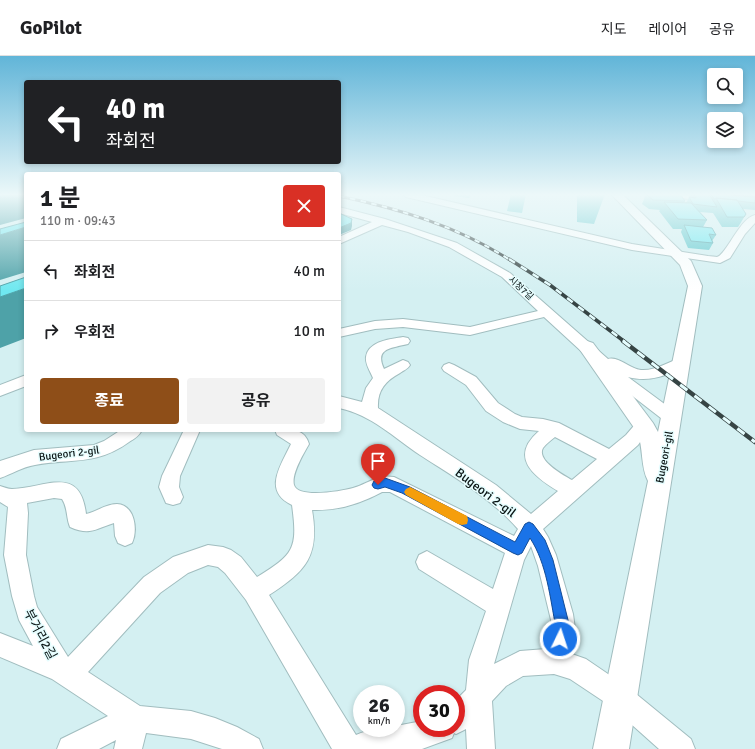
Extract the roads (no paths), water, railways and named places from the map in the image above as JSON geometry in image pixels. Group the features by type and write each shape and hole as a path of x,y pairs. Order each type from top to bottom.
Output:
{"street":[{"path":"341,240 371,226"},
{"name":"시청7길","path":"398,226 453,245 506,275 622,380 672,418"},
{"path":"546,226 632,247 720,260 726,256 741,232 747,226"},
{"name":"Bugeori-gil","path":"611,749 695,286 686,264 648,226"},
{"path":"341,332 364,326 390,323 413,323 458,331 470,331 548,312"},
{"path":"382,379 374,363 373,357 375,352 381,346 403,341"},
{"path":"587,347 627,372 637,375 647,376 681,363"},
{"path":"587,347 644,425 651,440 657,494"},
{"path":"370,411 369,401 371,392 376,384 390,372 403,365"},
{"path":"449,368 471,381 488,404 509,418 520,423 543,425 553,428 611,458"},
{"path":"0,391 24,381"},
{"name":"Bugeori 2-gil","path":"341,402 352,404 370,411 483,487 516,513 529,528 540,544 547,560 563,628 554,661"},
{"path":"481,749 479,696 482,660 518,549 529,528 632,440 644,425"},
{"path":"553,428 534,447 536,463 544,471 573,491"},
{"name":"Bugeori 2-gil","path":"0,470 13,462 26,458 94,452 107,448 131,432"},
{"path":"174,497 169,487 171,476 191,432"},
{"path":"286,432 299,440 300,444 288,471 285,486 289,493 301,500 306,502 342,499 360,494 385,483 406,490 518,549"},
{"path":"5,496 54,490 68,492 75,502 78,521 81,523 87,523 111,513 118,513 124,520 125,536"},
{"name":"부거리2길","path":"5,496 17,504 18,513 15,555 28,612 65,673 136,719"},
{"path":"254,592 296,561 301,552 304,545 305,530 301,500"},
{"path":"0,645 65,673 152,586 182,565 208,555 223,557 232,565 254,592 348,749"},
{"path":"427,562 499,606"},
{"path":"465,711 497,677 520,664 554,661 577,668 620,698 682,749"},
{"path":"128,749 136,719"},
{"path":"71,749 92,737 136,719 172,721 204,729 228,736 249,749"},
{"path":"360,749 366,746 413,737"}],"railway":[{"path":"445,226 470,237 510,260"},
{"path":"509,259 550,285 625,342"},
{"path":"623,341 755,442"}]}
